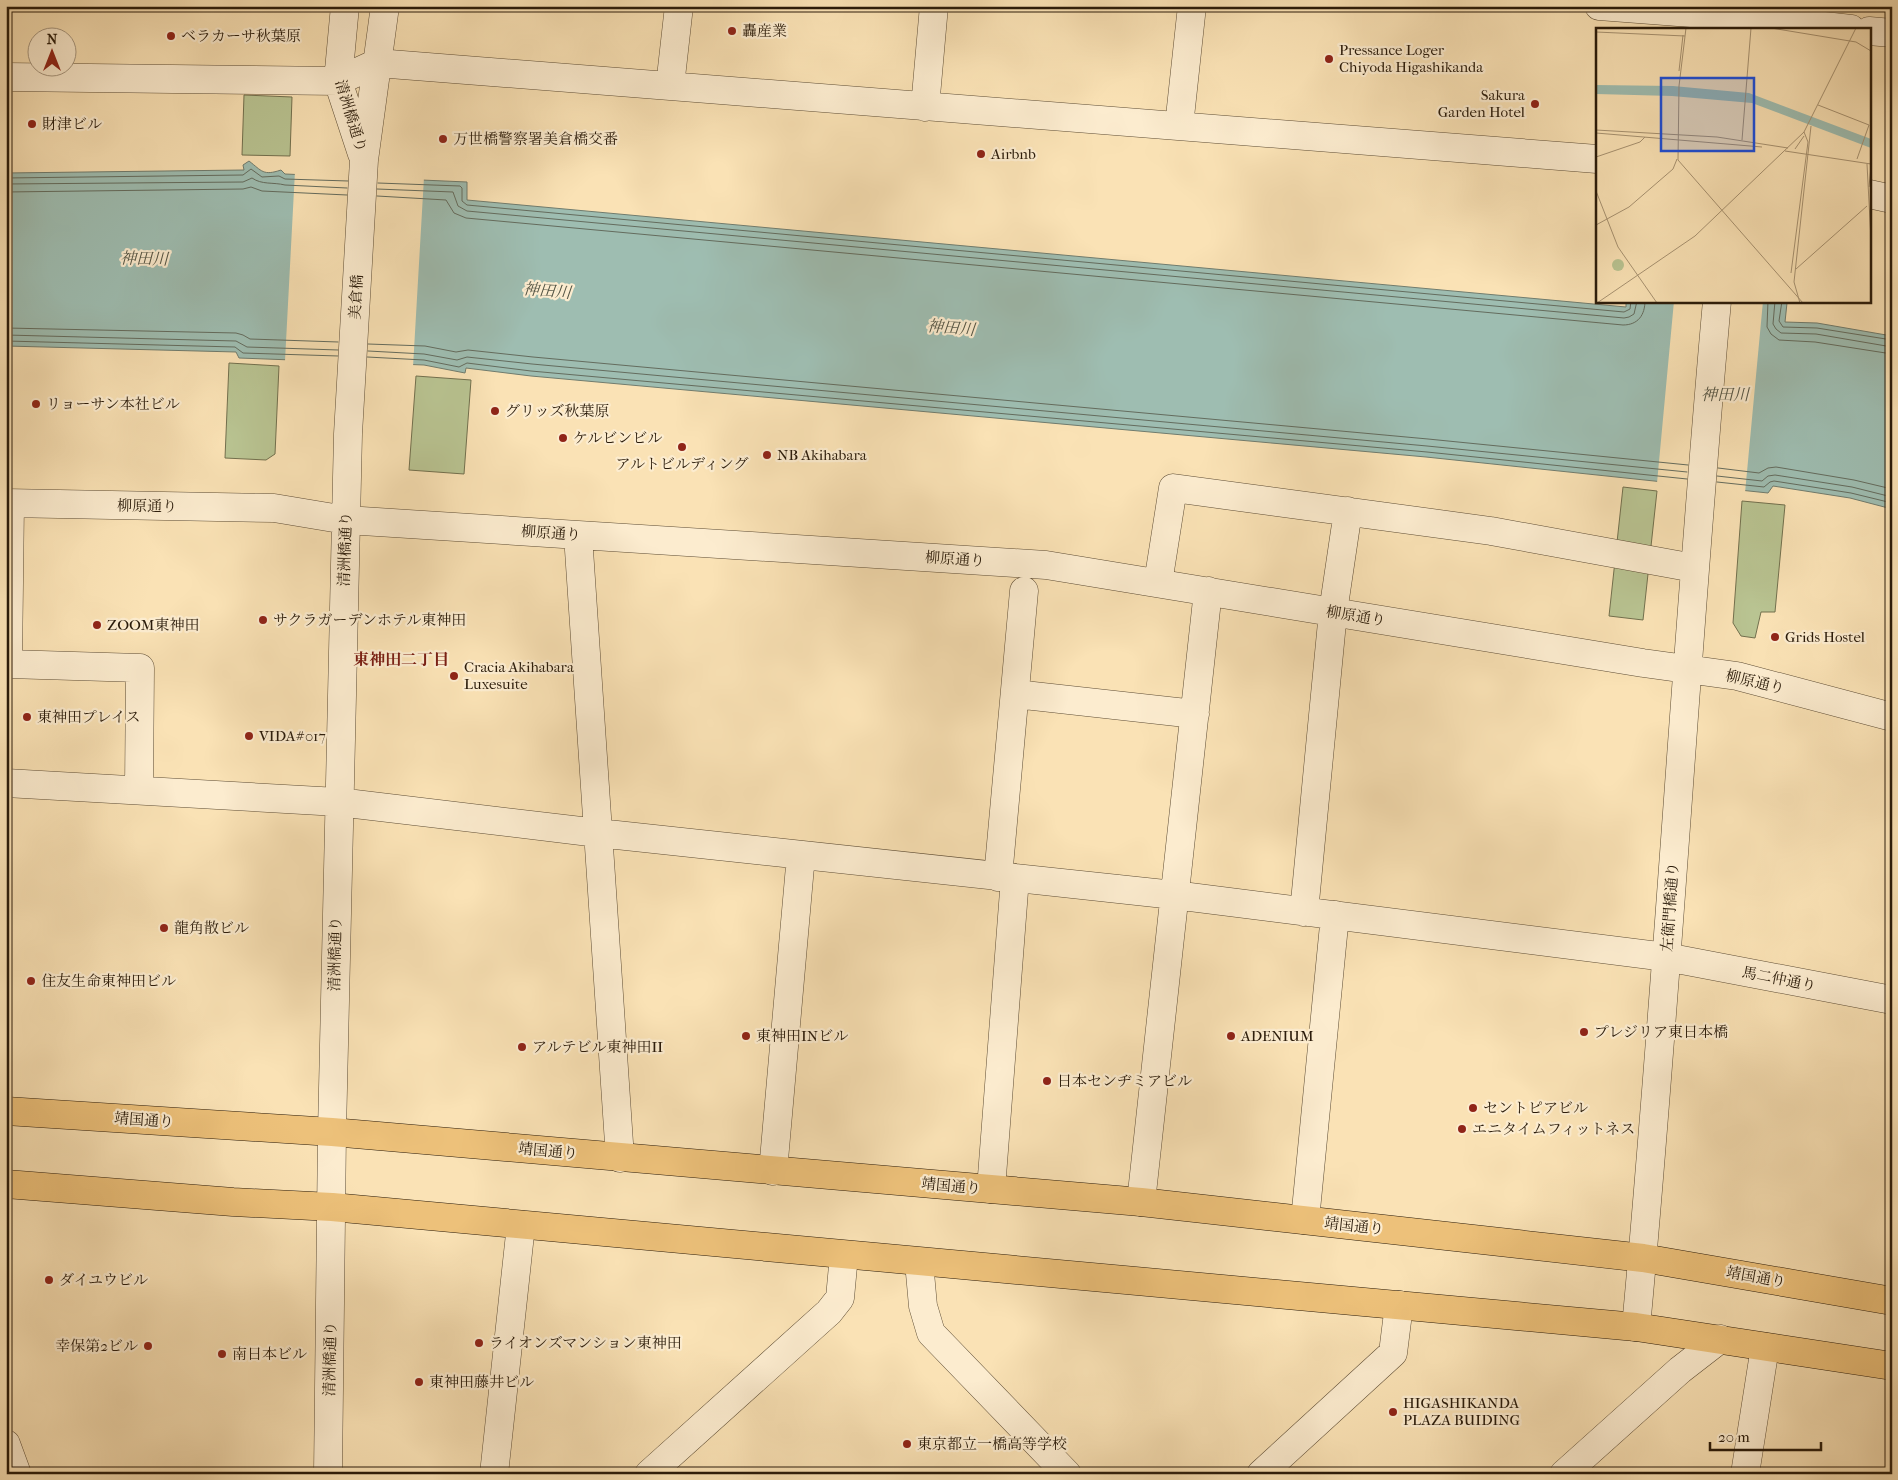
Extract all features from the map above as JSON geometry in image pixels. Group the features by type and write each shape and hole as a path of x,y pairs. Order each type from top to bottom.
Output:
{"main road":[{"name":"靖国通り","path":"6,1111 332,1132 1141,1202 1643,1258 1892,1301"},
{"path":"6,1184 233,1202 332,1207 1636,1327 1892,1366"}],"street":[{"name":"清洲橋通り","path":"345,6 338,81 364,160"},
{"name":"清洲橋通り","path":"364,160 384,6"},
{"path":"670,86 678,6"},
{"path":"925,107 934,6"},
{"path":"1179,126 1192,6"},
{"path":"1599,6 1744,17 1843,28"},
{"path":"1870,31 1892,33"},
{"path":"6,77 338,81 377,63 1596,160"},
{"name":"美倉橋","path":"348,434 364,160"},
{"path":"1870,194 1892,199"},
{"name":"左衛門橋通り","path":"1636,1327 1643,1258 1688,669 1700,487 1717,302"},
{"name":"清洲橋通り","path":"328,1474 338,802 348,434"},
{"path":"1158,583 1173,488 1491,531 1694,568"},
{"path":"8,503 8,664 140,668 139,790"},
{"name":"柳原通り","path":"8,503 274,508 346,520 1046,565 1737,676 1892,717"},
{"path":"1304,912 1333,612 1348,511"},
{"path":"578,535 620,1158"},
{"path":"991,1190 1015,694 1024,591"},
{"path":"1141,1202 1208,591"},
{"path":"1015,694 1195,714"},
{"name":"馬二仲通り","path":"6,783 338,802 598,833 1174,895 1666,957 1892,1000"},
{"path":"773,1171 801,855"},
{"path":"1305,1220 1335,916"},
{"path":"494,1474 521,1225"},
{"path":"649,1474 829,1312 840,1298 844,1254"},
{"path":"919,1262 923,1306 931,1333 1067,1474"},
{"path":"1261,1474 1393,1353 1400,1305"},
{"path":"1564,1474 1680,1370 1720,1340"},
{"path":"1745,1474 1765,1347"},
{"path":"6,1444 17,1474"}],"green space":[{"path":"244,95 292,97 290,156 242,155"},
{"path":"229,363 279,366 275,454 266,460 225,458"},
{"path":"416,376 471,380 464,474 409,470"},
{"path":"1623,487 1657,491 1643,620 1609,616"},
{"path":"1742,501 1785,505 1775,612 1761,612 1755,638 1741,636 1733,623"}],"water":[{"name":"神田川","path":"249,161 263,172 270,173 281,170 285,174 467,182 467,200 1626,307 1626,302 1787,303 1785,322 1817,323 1892,336 1892,509 1850,498 1773,486 1768,493 1426,457 531,376 466,368 465,373 424,365 239,358 236,352 6,346 6,173 244,170 243,165"}],"pier":[{"path":"295,171 424,177 413,367 285,361"},
{"path":"1674,302 1763,302 1745,493 1657,483"}],"place":[{"name":"轟産業","path":"732,31"},
{"name":"ベラカーサ秋葉原","path":"171,36"},
{"name":"Pressance Loger Chiyoda Higashikanda","path":"1329,59"},
{"name":"Sakura Garden Hotel","path":"1535,104"},
{"name":"財津ビル","path":"32,124"},
{"name":"万世橋警察署美倉橋交番","path":"443,139"},
{"name":"Airbnb","path":"981,154"},
{"name":"リョーサン本社ビル","path":"36,404"},
{"name":"グリッズ秋葉原","path":"495,411"},
{"name":"ケルビンビル","path":"563,438"},
{"name":"アルトビルディング","path":"682,447"},
{"name":"NB Akihabara","path":"767,455"},
{"name":"サクラガーデンホテル東神田","path":"263,620"},
{"name":"ZOOM東神田","path":"97,625"},
{"name":"Grids Hostel","path":"1775,637"},
{"name":"Cracia Akihabara Luxesuite","path":"454,676"},
{"name":"東神田プレイス","path":"27,717"},
{"name":"VIDA#017","path":"249,736"},
{"name":"龍角散ビル","path":"164,928"},
{"name":"住友生命東神田ビル","path":"31,981"},
{"name":"プレジリア東日本橋","path":"1584,1032"},
{"name":"東神田INビル","path":"746,1036"},
{"name":"ADENIUM","path":"1231,1036"},
{"name":"アルテビル東神田II","path":"522,1047"},
{"name":"日本センヂミアビル","path":"1047,1081"},
{"name":"セントピアビル","path":"1473,1108"},
{"name":"エニタイムフィットネス","path":"1462,1129"},
{"name":"ダイユウビル","path":"49,1280"},
{"name":"ライオンズマンション東神田","path":"479,1343"},
{"name":"幸保第2ビル","path":"148,1346"},
{"name":"南日本ビル","path":"222,1354"},
{"name":"東神田藤井ビル","path":"419,1382"},
{"name":"HIGASHIKANDA PLAZA BUIDING","path":"1393,1412"},
{"name":"東京都立一橋高等学校","path":"907,1444"}],"district":[{"name":"東神田二丁目","path":"401,659"}]}
